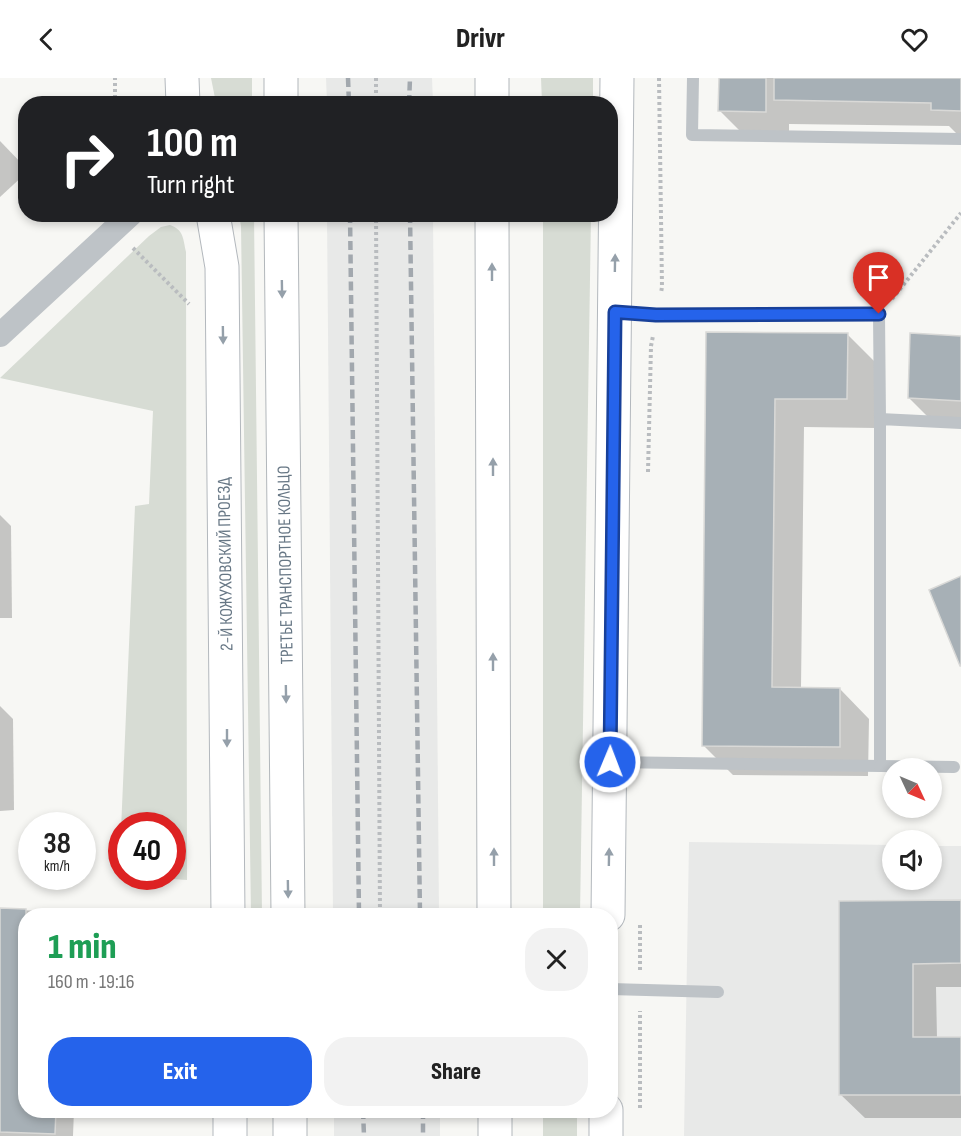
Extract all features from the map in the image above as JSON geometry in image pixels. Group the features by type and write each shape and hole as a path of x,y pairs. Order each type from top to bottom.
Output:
{"street":[{"path":"182,78 183,96"},
{"path":"281,78 281,96"},
{"path":"492,78 492,96"},
{"path":"617,78 617,96"},
{"path":"0,335 121,222"},
{"name":"2-Й КОЖУХОВСКИЙ ПРОЕЗД","path":"214,222 222,267 228,908"},
{"name":"ТРЕТЬЕ ТРАНСПОРТНОЕ КОЛЬЦО","path":"281,222 288,908"},
{"path":"492,222 494,908"},
{"path":"608,908 616,222"},
{"path":"230,1118 230,1136"},
{"path":"290,1118 290,1136"},
{"path":"495,1118 495,1136"},
{"path":"606,1118 606,1136"}],"lane":[{"path":"693,78 692,135 961,139"},
{"path":"615,312 656,315 879,314 880,766"},
{"path":"880,419 961,423"},
{"path":"610,762 954,766"},
{"path":"618,990 718,992"}],"path":[{"path":"115,78 115,96"},
{"path":"376,78 376,96"},
{"path":"648,477 651,346 662,287 660,78"},
{"path":"879,314 961,213"},
{"path":"376,222 380,908"},
{"path":"130,245 191,306"},
{"path":"640,922 640,1114"}],"shaded area":[{"path":"211,78 252,78 252,96 215,96"},
{"path":"326,78 432,78 433,96 327,96"},
{"path":"541,78 593,78 593,96 542,96"},
{"path":"240,222 254,222 262,908 251,908"},
{"path":"327,222 433,222 439,908 333,908"},
{"path":"543,222 591,222 580,908 543,908"},
{"path":"170,225 180,232 186,252 187,880 186,812 122,812 135,506 149,504 153,411 0,378 161,227"},
{"path":"689,842 882,845 882,890 942,890 942,846 961,846 961,1136 684,1136"},
{"path":"334,1118 440,1118 440,1136 334,1136"},
{"path":"543,1118 577,1118 577,1136 543,1136"}],"building":[{"path":"719,78 766,78 766,112 718,111"},
{"path":"774,78 961,78 961,111 931,110 931,103 774,100"},
{"path":"706,332 848,333 847,399 775,399 772,687 840,688 840,747 702,746"},
{"path":"910,333 961,336 961,401 908,398"},
{"path":"961,576 961,666 960,666 929,590"},
{"path":"961,900 961,963 913,964 913,1037 961,1037 961,1095 839,1095 839,901"},
{"path":"0,908 18,909 18,1118 56,1118 55,1134 0,1132"}],"railway":[{"path":"348,78 349,96"},
{"path":"409,96 410,78"},
{"path":"350,222 359,908"},
{"path":"410,222 420,908"},
{"path":"363,1118 364,1136"},
{"path":"423,1118 423,1136"}],"route":[{"path":"610,762 615,312 656,315 879,314"}]}
